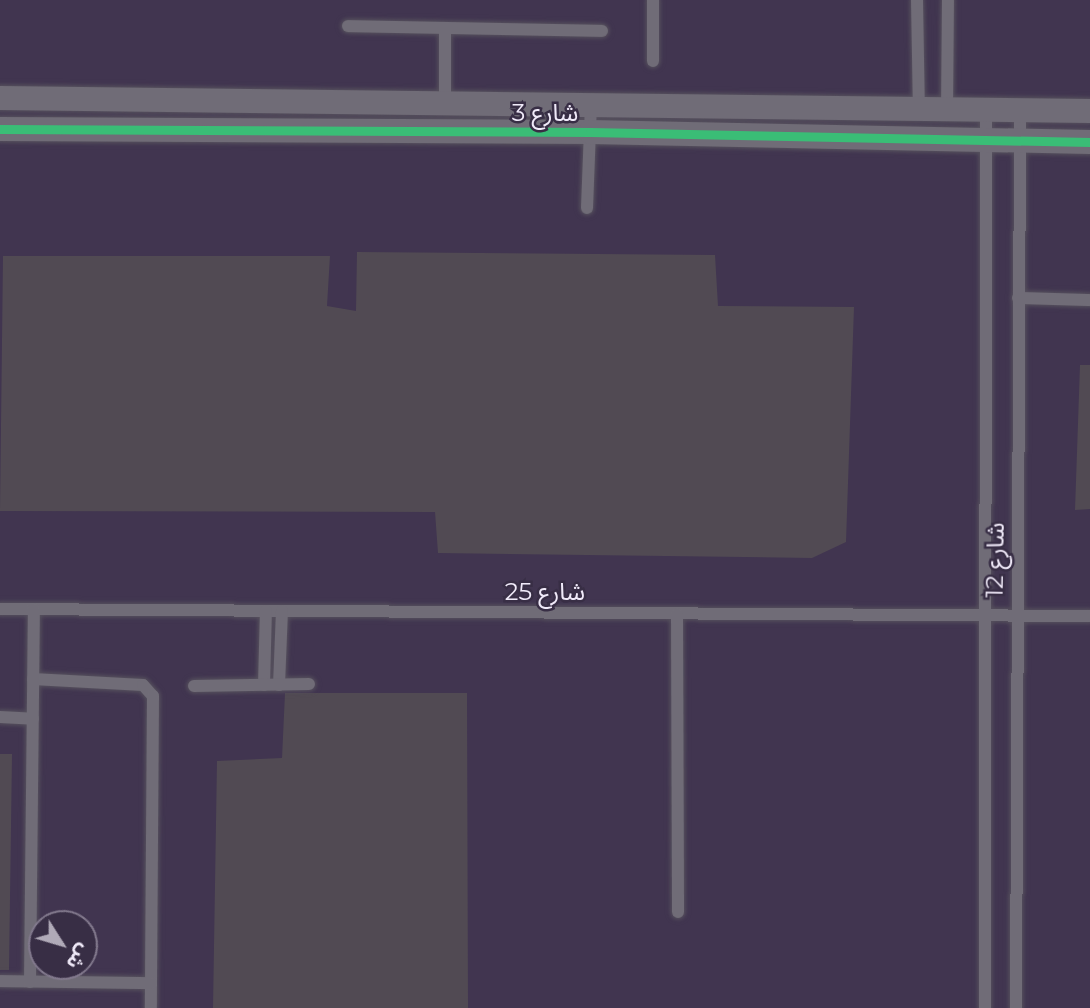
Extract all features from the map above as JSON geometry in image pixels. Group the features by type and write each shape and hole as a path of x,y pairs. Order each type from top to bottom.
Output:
{"street":[{"name":"شارع 3","path":"0,98 947,112 1090,111"},
{"path":"239,101 239,130"},
{"name":"شارع 3","path":"0,129 590,132 986,143 1090,142"}],"lane":[{"path":"653,0 653,61"},
{"path":"917,0 919,111"},
{"path":"947,0 947,112"},
{"path":"348,26 602,31"},
{"path":"445,29 445,103"},
{"path":"587,208 591,105"},
{"name":"شارع 12","path":"985,1008 986,112"},
{"name":"شارع 12","path":"1016,1008 1015,616 1020,112"},
{"path":"1018,299 1090,300"},
{"name":"شارع 25","path":"0,609 1090,616"},
{"path":"30,982 34,609"},
{"path":"264,685 266,611"},
{"path":"279,685 282,611"},
{"path":"677,614 678,912"},
{"path":"33,679 143,685 153,696 151,1008"},
{"path":"194,686 309,684"},
{"path":"0,717 33,719"},
{"path":"0,981 151,984"}],"shaded area":[{"path":"0,0 1090,0 1090,1008 0,1008"}],"building":[{"path":"357,252 715,255 718,306 854,307 846,542 812,558 438,553 435,512 0,511 3,256 330,256 327,306 356,311"},
{"path":"1080,365 1090,365 1090,509 1075,510"},
{"path":"285,693 467,693 468,1008 213,1008 217,761 282,758"},
{"path":"0,754 12,754 9,970 0,970"}],"cycle path":[{"path":"0,129 590,132 1090,142"}]}
